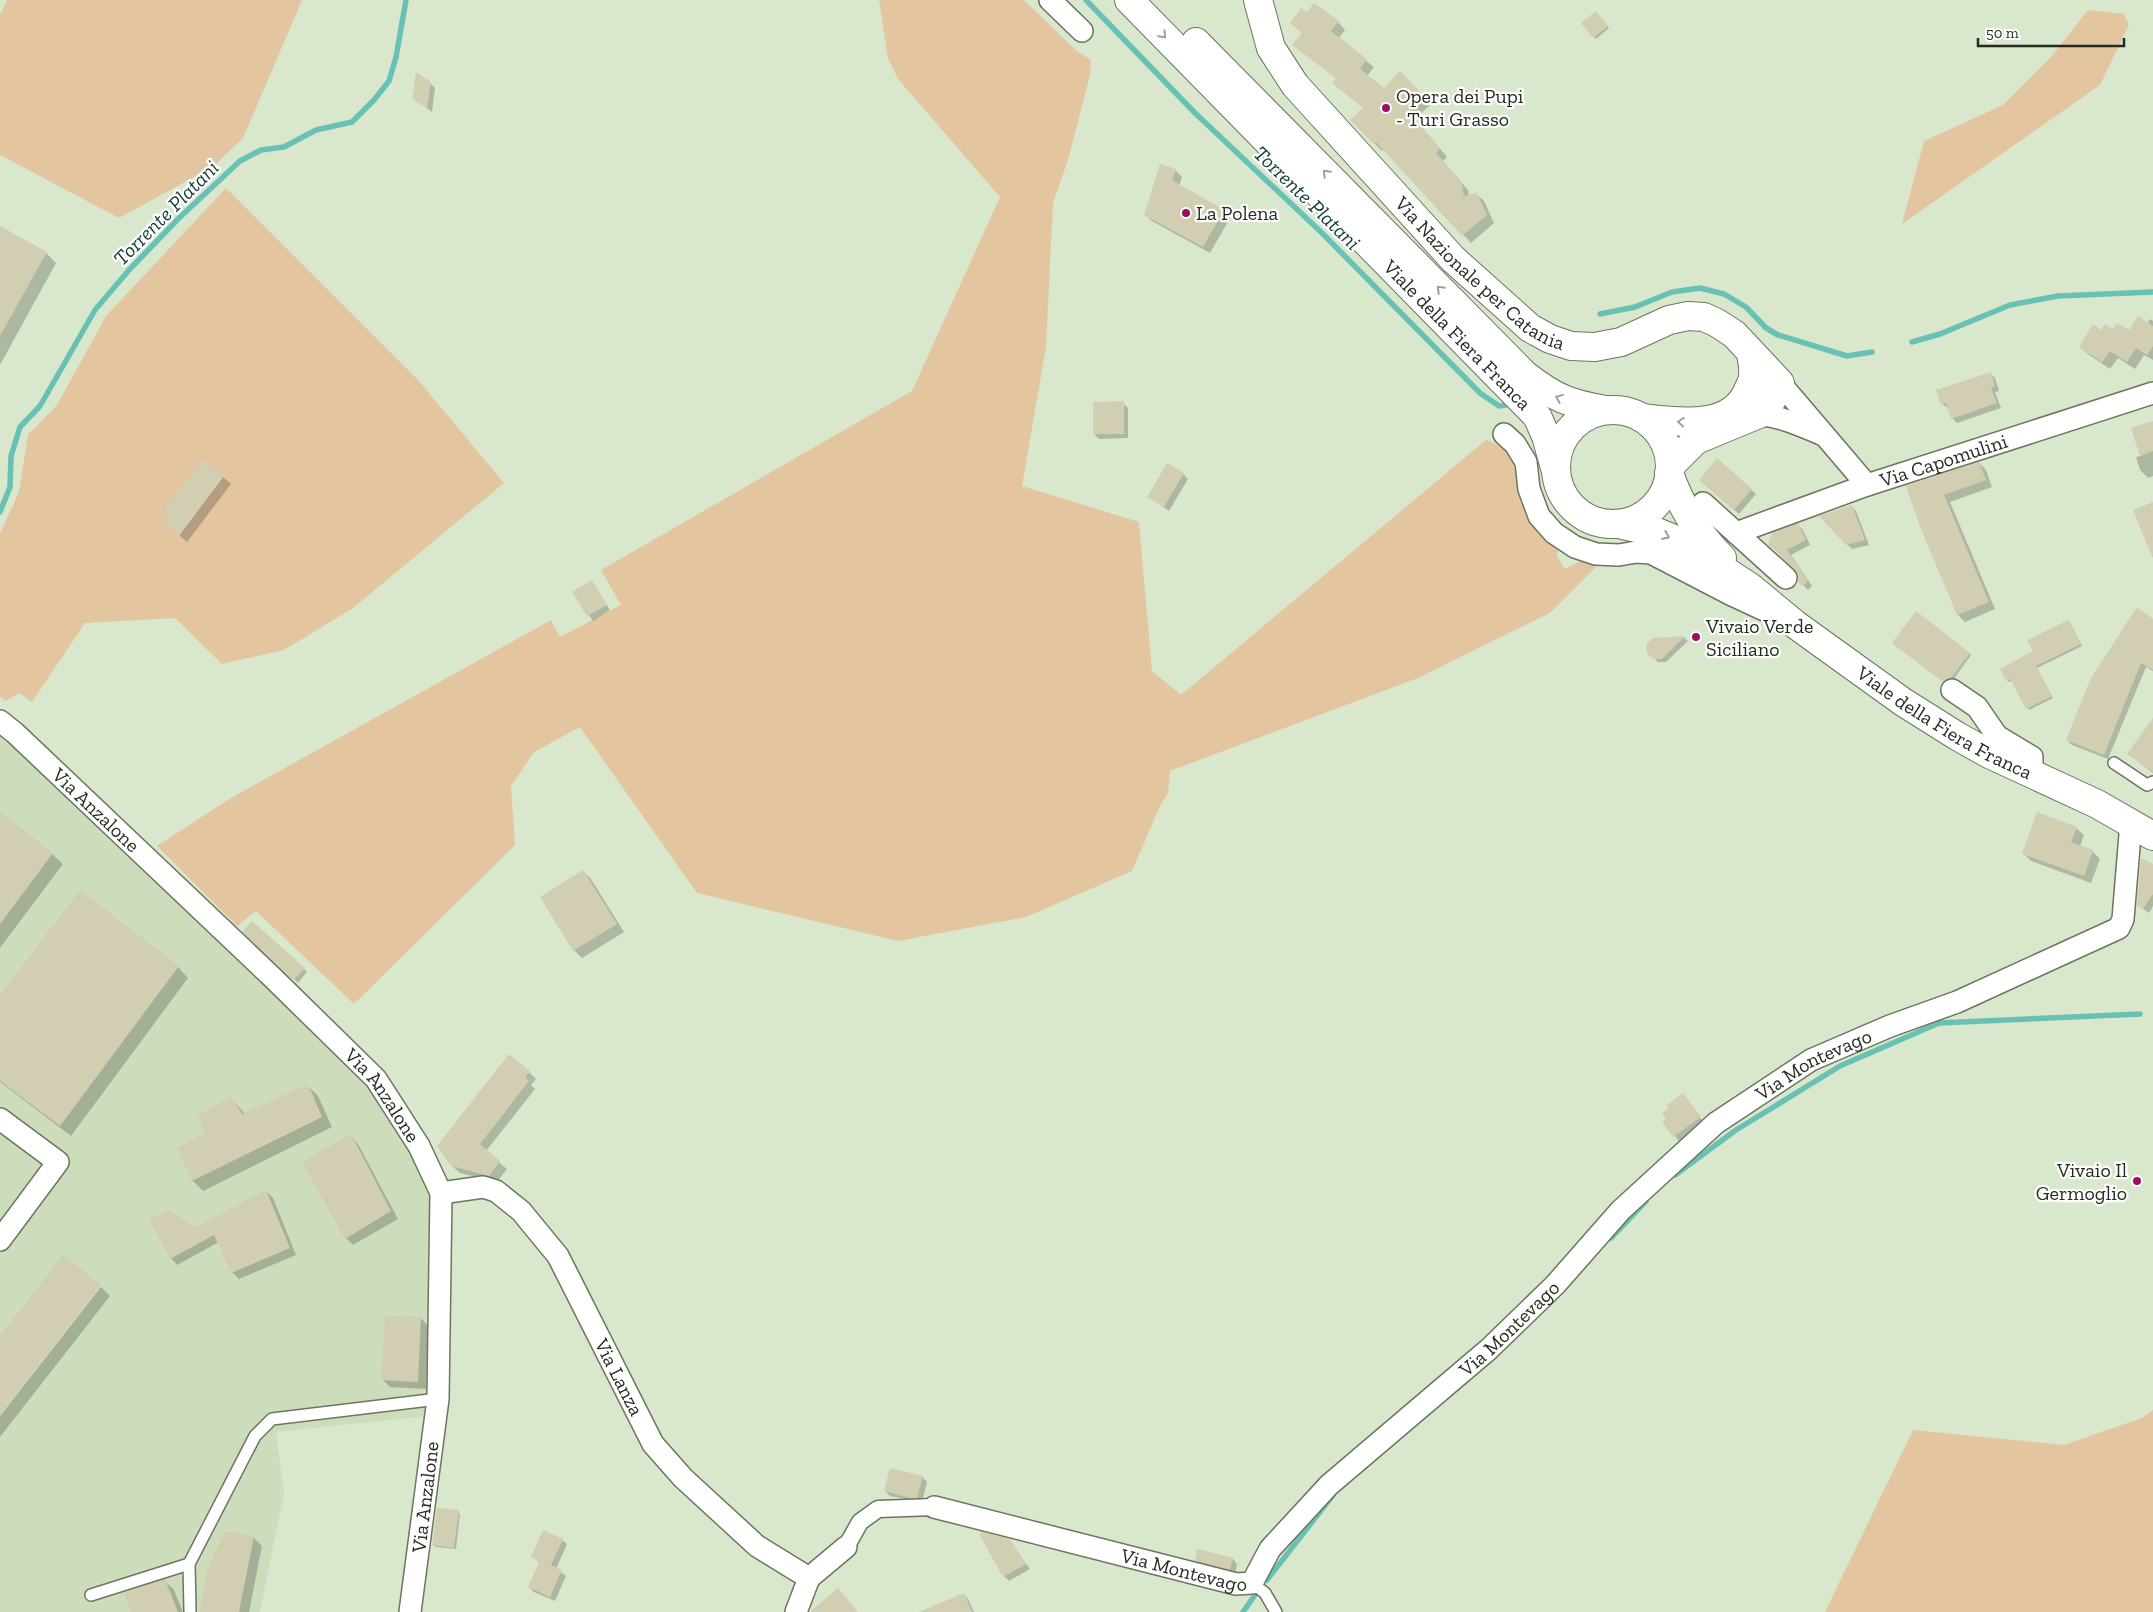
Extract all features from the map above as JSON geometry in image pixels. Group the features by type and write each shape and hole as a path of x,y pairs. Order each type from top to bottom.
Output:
{"main road":[{"name":"Viale della Fiera Franca","path":"1129,0 1537,416 1546,436 1555,468"},
{"name":"Viale della Fiera Franca","path":"1154,0 1525,375 1551,395 1578,405 1606,410"},
{"name":"Via Nazionale per Catania","path":"1258,0 1271,48 1295,85 1452,259 1530,328 1550,339 1571,346 1595,347 1622,342 1670,320 1688,316 1704,318 1717,322 1734,334 1780,383"},
{"path":"1749,411 1746,396 1753,376 1751,353"},
{"path":"1749,411 1696,440 1670,470 1664,492 1653,507 1638,519 1607,525 1594,522 1572,508 1559,487 1555,468 1558,449 1572,427 1587,416 1606,410 1625,411 1642,418 1687,423 1707,421 1770,404 1780,383"},
{"path":"1642,418 1657,431 1664,442 1676,494 1697,528 1714,550 1750,587"},
{"path":"1619,524 1659,533 1681,542 1750,587"},
{"name":"Viale della Fiera Franca","path":"1750,587 1796,625 1903,702 1956,736 1989,754 2097,804 2142,829"}],"street":[{"path":"1050,0 1082,31"},
{"path":"1780,383 1867,485"},
{"name":"Via Capomulini","path":"1736,533 1867,485 2153,393"},
{"path":"1749,411 1797,423 1828,438"},
{"path":"1504,434 1515,444 1526,462 1529,489 1539,516 1554,533 1575,547 1596,554 1651,553 1730,594 1796,625"},
{"path":"1703,503 1786,578"},
{"path":"1952,690 1977,707 1997,736 2032,757 2032,774"},
{"name":"Via Anzalone","path":"0,721 15,732 376,1079 419,1146 441,1193 438,1398 410,1612"},
{"name":"Via Montevago","path":"809,1578 846,1547 860,1522 878,1509 934,1507 1236,1584 1252,1583 1270,1549 1329,1485 1489,1349 1555,1285 1621,1210 1716,1123 1811,1060 1890,1026 1957,1002 2119,928 2123,920 2142,829"},
{"path":"0,1119 58,1162 0,1240"},
{"name":"Via Lanza","path":"441,1193 483,1187 496,1191 521,1211 558,1256 652,1444 683,1478 756,1546 809,1578"},
{"path":"796,1612 809,1578"}],"lane":[{"path":"2114,763 2147,785 2153,782"},
{"path":"190,1610 189,1564 255,1436 272,1419 438,1398"},
{"path":"91,1595 189,1564"},
{"path":"1252,1583 1266,1593 1276,1612"}],"shaded area":[{"path":"7,0 302,0 243,138 214,166 119,218 0,155 0,15"},
{"path":"879,0 1024,0 1078,52 1091,60 1090,75 1068,160 1053,203 1046,347 1022,486 1139,522 1152,671 1181,695 1486,440 1498,446 1512,459 1521,497 1526,508 1536,523 1559,546 1557,556 1565,569 1587,558 1601,562 1550,613 1418,678 1170,771 1168,793 1160,806 1132,871 1026,917 898,941 697,893 580,727 534,752 511,786 515,845 354,1004 256,911 237,926 157,846 231,798 551,620 560,637 621,605 601,570 912,391 1000,197 898,79 888,58"},
{"path":"2088,10 2124,14 2129,25 2100,85 1902,224 1924,141 2003,105 2051,57"},
{"path":"226,188 419,381 504,483 353,608 284,650 222,664 175,618 85,623 32,702 19,693 6,701 0,697 0,534 19,492 28,435 57,405 106,316"},
{"path":"0,728 339,1050 385,1106 415,1149 429,1197 434,1316 428,1416 276,1432 284,1494 260,1612 0,1612"},
{"path":"2153,1410 2153,1612 1825,1612 1913,1430 2064,1445 2142,1418"}],"building":[{"path":"1314,3 1339,21 1331,31 1367,59 1360,69 1384,88 1400,71 1424,96 1409,111 1440,149 1436,153 1461,181 1464,196 1477,193 1487,215 1462,236 1376,142 1374,144 1350,120 1363,108 1332,83 1336,78 1292,45 1302,33 1290,23 1301,8 1307,12"},
{"path":"1596,11 1608,26 1593,38 1581,23"},
{"path":"416,72 431,82 427,108 412,99"},
{"path":"1160,164 1176,169 1172,180 1224,210 1203,247 1144,215"},
{"path":"0,226 47,252 0,336"},
{"path":"2138,316 2153,326 2153,346 2147,355 2136,348 2127,362 2110,351 2102,362 2079,347 2093,324 2101,330 2105,324 2113,329 2117,323 2129,330"},
{"path":"1991,372 1995,386 1991,388 1997,403 1951,419 1946,403 1941,405 1936,390"},
{"path":"1124,401 1124,434 1093,434 1093,402"},
{"path":"2153,421 2153,451 2140,456 2131,428"},
{"path":"1717,458 1752,489 1734,510 1699,480"},
{"path":"202,459 224,476 179,536 163,523 170,514 164,509"},
{"path":"1979,462 1986,480 1944,495 1989,602 1957,615 1921,529 1906,486"},
{"path":"1167,463 1184,473 1164,507 1147,497"},
{"path":"2153,502 2153,557 2152,557 2133,510"},
{"path":"1852,505 1865,540 1846,545 1819,516"},
{"path":"1798,523 1806,540 1787,550 1808,581 1802,586 1798,582 1798,575 1795,569 1768,544 1772,533"},
{"path":"592,580 607,605 587,616 572,592"},
{"path":"2137,607 2153,619 2153,670 2141,663 2104,755 2066,740 2091,678"},
{"path":"1916,611 1970,653 1951,678 1943,682 1892,643"},
{"path":"2069,620 2081,644 2036,666 2052,696 2026,709 2010,679 2006,681 2000,669 2033,651 2027,640"},
{"path":"1685,636 1662,659 1653,659 1647,653 1646,645 1652,638"},
{"path":"2153,718 2153,772 2127,754"},
{"path":"0,812 53,853 0,924"},
{"path":"2037,812 2077,827 2071,842 2093,850 2084,876 2022,854"},
{"path":"2141,858 2153,864 2153,894 2143,909 2137,905"},
{"path":"583,870 617,924 573,951 540,897"},
{"path":"80,890 179,966 60,1126 0,1081 0,995"},
{"path":"252,921 305,968 294,980 242,932"},
{"path":"509,1054 530,1071 525,1077 529,1081 480,1144 500,1161 489,1176 451,1166 437,1146"},
{"path":"308,1084 322,1117 192,1181 177,1148 205,1133 198,1115 231,1096 242,1114"},
{"path":"1683,1093 1701,1117 1673,1137 1662,1122 1666,1119 1662,1113 1669,1108 1667,1105"},
{"path":"351,1134 391,1211 345,1239 302,1162"},
{"path":"266,1190 290,1248 231,1273 214,1235 170,1259 149,1219 170,1210 195,1227"},
{"path":"63,1255 101,1285 0,1414 0,1336"},
{"path":"385,1315 421,1317 418,1382 381,1380"},
{"path":"890,1468 923,1476 917,1498 884,1491"},
{"path":"437,1508 459,1510 454,1548 432,1545"},
{"path":"543,1530 563,1539 551,1565 562,1570 550,1597 528,1587 540,1561 531,1557"},
{"path":"225,1531 254,1536 239,1612 200,1612 207,1570"},
{"path":"981,1532 1010,1539 1026,1564 1003,1577 980,1536"},
{"path":"1197,1549 1233,1558 1230,1570 1195,1561"},
{"path":"165,1579 178,1612 131,1612 124,1593"},
{"path":"838,1588 858,1612 810,1612"},
{"path":"964,1593 972,1612 919,1612"}],"waterway":[{"name":"Torrente Platani","path":"0,512 10,487 11,456 20,427 40,406 95,310 129,270 178,219 240,161 261,150 284,147 316,130 352,122 374,100 389,81 396,57 406,0"},
{"name":"Torrente Platani","path":"1086,0 1195,113 1321,232 1480,393 1499,406 1512,404"},
{"name":"Torrente Platani","path":"1600,314 1635,307 1672,292 1700,288 1724,294 1746,307 1766,328 1778,335 1847,356 1872,352"},
{"name":"Torrente Platani","path":"1912,342 1940,334 2010,305 2058,296 2153,292"},
{"path":"1675,1175 1736,1130 1840,1066 1939,1023 2140,1014"},
{"path":"1611,1238 1646,1201"},
{"path":"1267,1580 1333,1495"},
{"path":"1243,1612 1257,1592"}],"place":[{"name":"Opera dei Pupi - Turi Grasso","path":"1386,108"},
{"name":"La Polena","path":"1186,213"},
{"name":"Vivaio Verde Siciliano","path":"1696,637"},
{"name":"Vivaio Il Germoglio","path":"2137,1181"}]}
